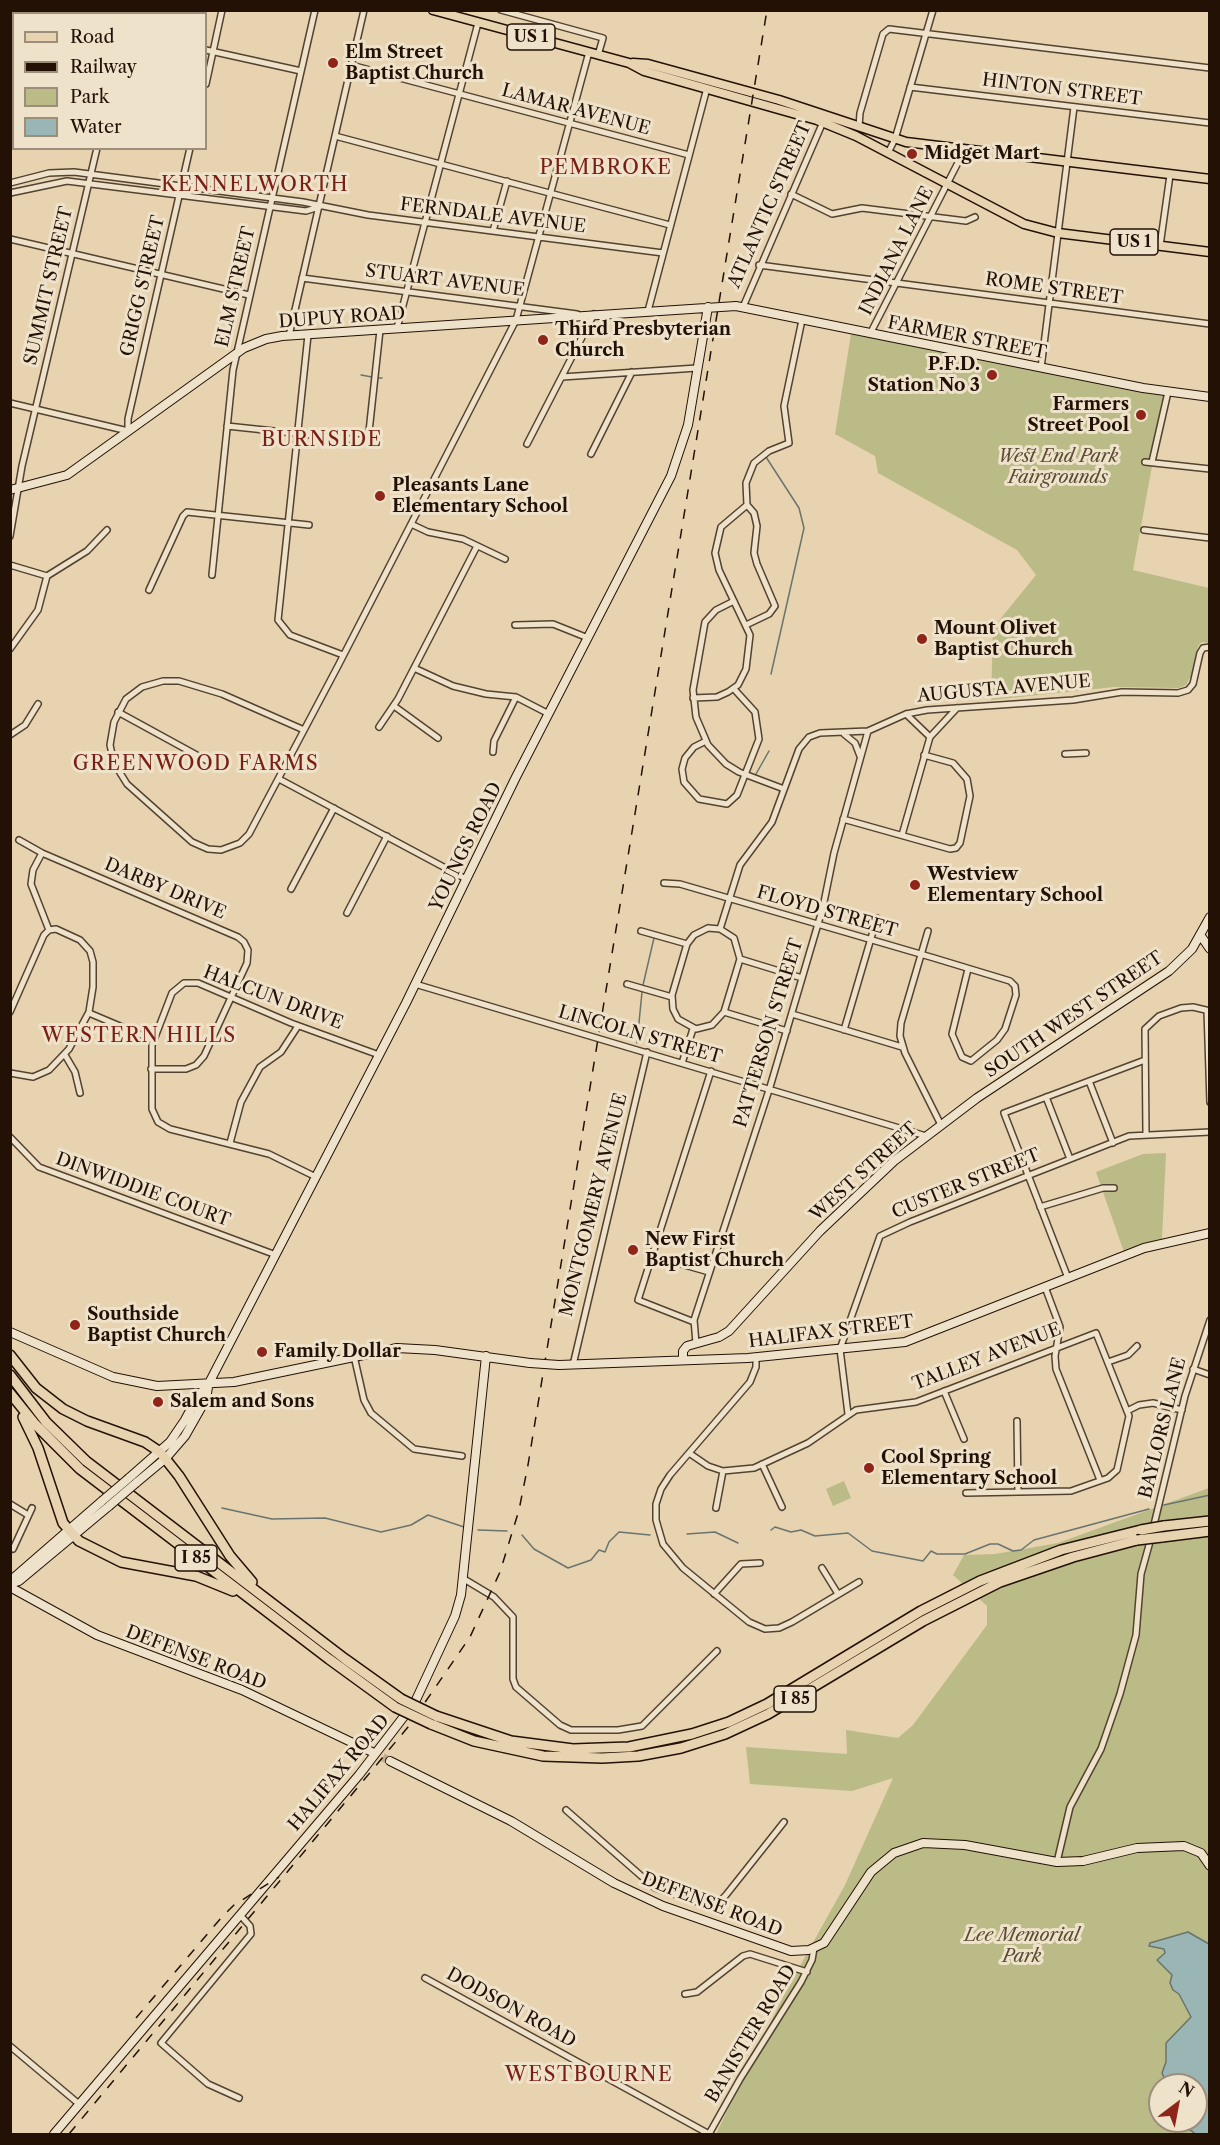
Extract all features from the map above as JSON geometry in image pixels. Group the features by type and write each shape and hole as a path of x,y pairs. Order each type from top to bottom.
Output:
{"highway":[{"path":"10,1355 36,1388 63,1409 87,1421 145,1442 163,1455 237,1566 284,1612"},
{"name":"I 85","path":"10,1375 33,1407 74,1450 398,1703"},
{"path":"10,1393 34,1440 54,1500 70,1533 92,1550 121,1562 196,1576 256,1604"},
{"name":"I 85","path":"10,1393 42,1432 80,1469 373,1693 492,1746 543,1756 602,1758 638,1756 681,1748 725,1734 768,1714 923,1621 991,1587 1073,1557 1137,1540 1209,1532"},
{"name":"I 85","path":"433,1720 494,1737 556,1748 629,1747 692,1734 729,1722 767,1704 921,1611 980,1581 1061,1550 1140,1530 1209,1521"}],"main road":[{"name":"US 1","path":"433,10 629,63 648,64 895,139 1209,180"},
{"name":"US 1","path":"824,118 1010,219 1058,233 1209,252"}],"street":[{"path":"207,79 222,10"},
{"name":"ELM STREET","path":"212,575 236,353 315,10"},
{"path":"289,336 364,10"},
{"path":"501,10 603,38 598,55"},
{"path":"888,153 895,139 933,10"},
{"path":"397,328 478,23"},
{"path":"859,127 860,113 885,32 891,29 1209,68"},
{"path":"207,50 301,72"},
{"path":"304,730 241,700 179,681 163,681 142,687 126,699 118,712 110,740 117,769 150,806 192,842 206,848 228,848 244,839 279,779 516,320 522,306 589,52"},
{"name":"LAMAR AVENUE","path":"351,65 689,155"},
{"path":"648,311 708,84"},
{"name":"HINTON STREET","path":"910,87 1209,123"},
{"path":"1041,368 1074,107"},
{"name":"ATLANTIC STREET","path":"743,307 759,265 824,118"},
{"path":"335,136 670,225"},
{"name":"INDIANA LANE","path":"870,334 965,149"},
{"name":"SUMMIT STREET","path":"10,536 15,489 97,150"},
{"name":"GRIGG STREET","path":"128,431 128,419 190,150"},
{"name":"FERNDALE AVENUE","path":"10,183 59,171 91,174 272,198 425,222 663,253"},
{"path":"1160,246 1170,175"},
{"name":"FERNDALE AVENUE","path":"10,193 60,181 306,211 319,207"},
{"path":"493,231 507,182"},
{"path":"791,194 832,214 862,208 966,221 975,217"},
{"path":"10,239 249,295"},
{"path":"759,265 895,283"},
{"name":"STUART AVENUE","path":"302,278 584,315"},
{"name":"ROME STREET","path":"895,283 1209,324"},
{"name":"YOUNGS ROAD","path":"10,1584 163,1455 198,1396 208,1385 379,1056 549,714 671,476 688,425 708,306"},
{"name":"DUPUY ROAD","path":"15,489 67,475 236,353 266,339 308,334 720,306"},
{"name":"FARMER STREET","path":"720,306 743,307 1041,368 1209,398"},
{"path":"528,444 594,314"},
{"path":"746,625 769,614 775,606 754,553 757,526 754,513 747,505 746,483 754,463 763,454 789,443 784,406 802,320"},
{"path":"227,426 368,441 380,330"},
{"path":"308,334 278,604 280,626 290,635 343,655"},
{"path":"562,377 697,368"},
{"path":"591,454 632,372"},
{"path":"1152,462 1168,392"},
{"path":"10,403 128,431"},
{"path":"1145,462 1209,469"},
{"path":"693,698 717,697 734,689 746,669 750,642 746,625 717,567 715,547 722,526 747,505"},
{"path":"149,590 187,512 309,525"},
{"path":"411,524 428,532 464,539 505,559"},
{"path":"10,649 38,610 47,576 87,551 107,530"},
{"path":"1144,530 1209,538"},
{"path":"379,727 394,705 477,546"},
{"path":"10,565 47,576"},
{"path":"734,601 712,613 705,622 693,698 696,717 706,741 726,764 745,775 784,789"},
{"path":"515,625 553,624 588,638"},
{"name":"AUGUSTA AVENUE","path":"720,929 740,865 767,830 805,740 820,733 844,734 868,731 906,714 1072,700 1122,692 1185,691 1195,681 1201,651 1209,647"},
{"path":"414,668 453,686 486,694 516,697 549,714"},
{"path":"706,741 687,753 682,769 684,782 696,797 723,804 730,802 737,795 759,739 757,717 734,689"},
{"path":"493,752 494,741 516,697"},
{"path":"10,735 25,725 38,704"},
{"path":"394,705 438,738"},
{"path":"902,835 930,737 957,708"},
{"path":"118,712 213,764"},
{"path":"906,714 930,737"},
{"name":"PATTERSON STREET","path":"696,1343 694,1322 787,1031 818,925 843,819 868,731"},
{"path":"844,734 855,743 860,758"},
{"path":"1065,754 1086,753"},
{"path":"843,819 953,849 960,843 970,796 967,779 953,763 924,755"},
{"path":"279,779 466,879"},
{"path":"291,889 334,808"},
{"path":"347,913 387,836"},
{"name":"DARBY DRIVE","path":"19,840 42,853 241,939 248,950 248,958 232,998 200,1061 186,1069 152,1069"},
{"path":"42,853 33,870 31,884 49,930"},
{"name":"FLOYD STREET","path":"664,883 678,884 729,898 1010,981 1015,986 1016,995 1008,1022 1001,1036 971,1061 962,1057 952,1034 968,969"},
{"name":"SOUTH WEST STREET","path":"941,1125 1169,971 1188,954 1209,917"},
{"path":"844,1030 877,918"},
{"path":"10,1012 44,935 49,930 56,929 80,940 90,951 93,962 93,987 89,1013 65,1055 37,1076 27,1077 10,1073"},
{"path":"703,929 720,929 730,934 737,942 740,959 724,1012 712,1025 693,1029 678,1019 672,997 687,944 703,929"},
{"path":"641,931 687,944"},
{"path":"928,931 901,1023 902,1047 941,1125"},
{"path":"1200,936 1209,949"},
{"path":"740,959 802,978"},
{"name":"HALCUN DRIVE","path":"316,1176 277,1156 170,1129 160,1124 152,1108 153,1040 172,993 180,984 198,983 298,1026 379,1056"},
{"name":"LINCOLN STREET","path":"415,984 926,1136"},
{"path":"627,984 672,997"},
{"path":"1146,1134 1144,1033 1154,1019 1181,1008 1193,1007 1208,1011 1209,1102"},
{"path":"724,1012 787,1031"},
{"path":"89,1013 153,1040"},
{"path":"792,1014 902,1047"},
{"path":"230,1143 242,1102 260,1067 286,1046 298,1026"},
{"path":"682,1063 693,1029"},
{"name":"MONTGOMERY AVENUE","path":"573,1365 647,1052"},
{"path":"65,1055 75,1071 80,1093"},
{"path":"1068,1278 1004,1114 1144,1060"},
{"path":"694,1322 639,1300 711,1071"},
{"path":"1089,1081 1113,1143"},
{"path":"1046,1097 1070,1160"},
{"name":"WEST STREET","path":"696,1343 719,1337 729,1331 820,1231 884,1171 941,1125"},
{"name":"CUSTER STREET","path":"848,1414 840,1348 880,1236 1113,1143 1146,1134 1209,1132"},
{"name":"DINWIDDIE COURT","path":"10,1137 39,1167 276,1255"},
{"path":"1040,1207 1103,1188 1114,1188"},
{"name":"HALIFAX STREET","path":"10,1332 129,1382 173,1386 234,1382 354,1356 407,1348 486,1356 530,1364 559,1365 756,1357 915,1340 1144,1248 1209,1233"},
{"path":"653,1256 709,1272"},
{"path":"1045,1287 1058,1321 1056,1369 1100,1480"},
{"name":"BAYLORS LANE","path":"1057,1862 1070,1807 1101,1749 1120,1694 1136,1635 1141,1574 1150,1546 1182,1410 1209,1320"},
{"name":"TALLEY AVENUE","path":"723,1471 747,1470 762,1464 808,1443 848,1414 863,1408 916,1402 1095,1332 1108,1362"},
{"path":"683,1360 685,1348 696,1343"},
{"path":"966,1493 1071,1491 1114,1473 1119,1465 1129,1424 1127,1411 1108,1362 1128,1355 1137,1346"},
{"path":"354,1356 364,1400 371,1413 414,1449 462,1456"},
{"name":"HALIFAX ROAD","path":"54,2134 340,1797 409,1712 436,1659 456,1612 464,1578 486,1356"},
{"path":"756,1357 755,1372 750,1382 661,1489 656,1504 657,1528 667,1553 754,1625 772,1629 792,1622 859,1582"},
{"path":"218,1366 221,1378 234,1382"},
{"path":"1193,1369 1209,1375"},
{"path":"944,1391 964,1439"},
{"path":"1127,1411 1139,1405 1153,1403 1182,1410"},
{"path":"1017,1421 1018,1492"},
{"path":"689,1453 708,1466 723,1471 716,1508"},
{"path":"762,1464 782,1507"},
{"path":"10,1504 28,1515"},
{"path":"13,1549 32,1508"},
{"path":"714,1594 741,1564 760,1563"},
{"path":"822,1568 838,1594"},
{"path":"464,1578 494,1597 513,1617 513,1679 516,1687 560,1725 571,1730 608,1730 642,1726 717,1651"},
{"name":"DEFENSE ROAD","path":"10,1584 97,1635 242,1690 372,1752"},
{"name":"DEFENSE ROAD","path":"390,1761 511,1821 602,1876 656,1903 784,1949 797,1951 814,1948"},
{"path":"566,1810 626,1864 662,1892 709,1906 716,1905 765,1849 784,1822"},
{"path":"814,1948 829,1939 871,1872 887,1858 906,1848 923,1843 945,1842 1057,1862 1078,1862 1124,1851 1174,1845 1194,1848 1201,1853 1209,1866"},
{"path":"656,1903 662,1892"},
{"path":"239,2098 208,2084 161,2043 250,1934 250,1926 240,1915"},
{"name":"BANISTER ROAD","path":"709,2134 807,1972 814,1948"},
{"path":"685,1994 697,1992 743,1956 750,1954 807,1972"},
{"name":"DODSON ROAD","path":"425,1977 709,2134"},
{"path":"10,2046 79,2104"}],"green space":[{"name":"West End Park Fairgrounds","path":"851,334 1165,395 1133,570 1209,588 1209,643 1202,642 1198,646 1192,674 1186,685 1179,688 1114,687 991,700 993,628 1036,575 1017,550 878,473 875,456 835,434"},
{"path":"1166,1153 1162,1239 1124,1252 1096,1172 1143,1154"},
{"path":"844,1481 851,1498 833,1506 826,1489"},
{"name":"Lee Memorial Park","path":"1209,1488 1209,2134 716,2134 785,1993 845,1885 893,1778 852,1791 750,1784 746,1747 847,1754 846,1730 898,1738 913,1725 987,1625 987,1606 953,1575 964,1555 995,1554 1058,1543"}],"water":[{"path":"1188,1932 1209,1944 1209,2134 1194,2133 1208,2133 1208,2073 1162,2073 1166,2062 1166,2043 1191,2017 1179,1994 1173,1990 1170,1983 1172,1975 1157,1960 1165,1953 1164,1949 1149,1946 1150,1943"}],"waterway":[{"path":"361,375 372,377"},
{"path":"766,457 799,508 804,528 771,674"},
{"path":"756,774 769,751"},
{"path":"643,985 654,938"},
{"path":"637,1043 642,992"},
{"path":"1164,1505 1210,1495"},
{"path":"222,1508 272,1519 325,1518 381,1532 411,1525 428,1515 464,1527"},
{"path":"771,1530 775,1527 791,1532 801,1530 815,1536 848,1533 872,1551 923,1561 931,1551 937,1554 965,1554 990,1544 998,1544 1013,1551 1021,1550 1034,1540 1149,1509"},
{"path":"478,1530 507,1531"},
{"path":"522,1535 534,1549 568,1568 591,1560 599,1550 605,1552 609,1542 619,1532 650,1535"},
{"path":"687,1534 715,1532 738,1543"}],"tunnel":[{"path":"372,1752 390,1761"}],"railway":[{"path":"69,2134 408,1727 470,1637 500,1572 519,1510 528,1465 767,10"},
{"path":"136,2018 234,1905 279,1877"}],"place":[{"name":"Elm Street Baptist Church","path":"333,63"},
{"name":"Midget Mart","path":"912,154"},
{"name":"Third Presbyterian Church","path":"543,340"},
{"name":"P.F.D. Station No 3","path":"992,375"},
{"name":"Farmers Street Pool","path":"1141,415"},
{"name":"Pleasants Lane Elementary School","path":"380,496"},
{"name":"Mount Olivet Baptist Church","path":"922,639"},
{"name":"Westview Elementary School","path":"915,885"},
{"name":"New First Baptist Church","path":"633,1250"},
{"name":"Southside Baptist Church","path":"75,1325"},
{"name":"Family Dollar","path":"262,1352"},
{"name":"Salem and Sons","path":"158,1402"},
{"name":"Cool Spring Elementary School","path":"869,1468"}],"district":[{"name":"PEMBROKE","path":"606,168"},
{"name":"KENNELWORTH","path":"255,185"},
{"name":"BURNSIDE","path":"322,440"},
{"name":"GREENWOOD FARMS","path":"196,764"},
{"name":"WESTERN HILLS","path":"139,1036"},
{"name":"WESTBOURNE","path":"589,2075"}]}
